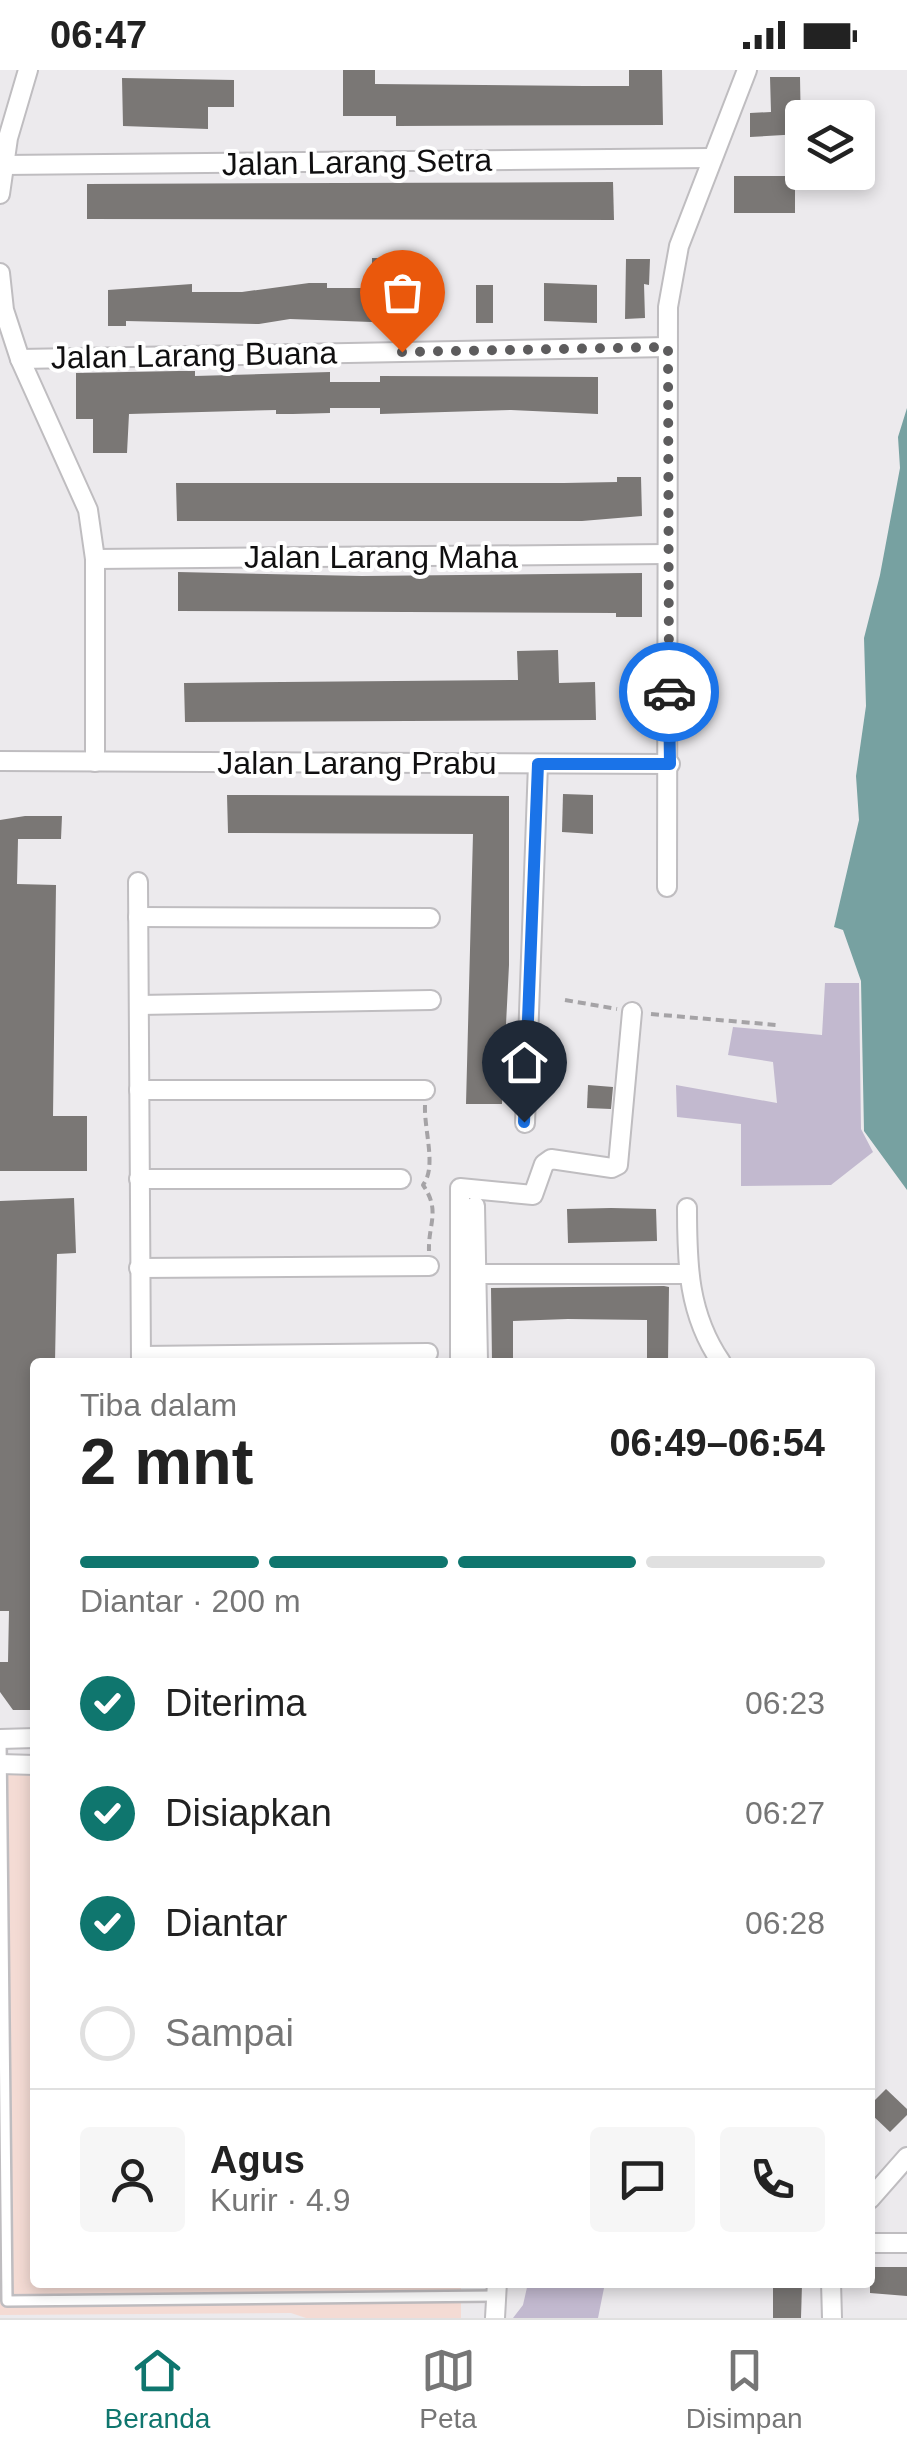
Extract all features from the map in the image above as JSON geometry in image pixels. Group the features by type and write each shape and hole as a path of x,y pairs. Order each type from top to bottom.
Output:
{"street":[{"path":"0,194 28,70"},
{"path":"667,888 668,307 679,246 710,158 748,70"},
{"name":"Jalan Larang Setra","path":"4,164 710,158"},
{"path":"0,273 4,310 20,358 88,510 95,559 95,762"},
{"name":"Jalan Larang Buana","path":"20,358 668,347"},
{"name":"Jalan Larang Maha","path":"95,559 668,554"},
{"name":"Jalan Larang Prabu","path":"0,761 670,764"},
{"path":"524,1122 538,764"},
{"path":"138,882 141,1358"},
{"path":"138,918 430,918"},
{"path":"139,1005 431,1000"},
{"path":"460,1358 460,1188 532,1195 544,1164 551,1160 612,1168 618,1165 632,1012"},
{"path":"139,1090 424,1090"},
{"path":"139,1179 401,1179"},
{"path":"475,1206 478,1358"},
{"path":"687,1208 686,1274 698,1318 718,1358"},
{"path":"139,1268 429,1266"},
{"path":"477,1274 686,1274"},
{"path":"198,1358 428,1354"},
{"path":"1,1739 30,1738"},
{"path":"0,1764 30,1765"},
{"path":"875,2193 907,2158"},
{"path":"875,2243 907,2243"},
{"path":"496,2318 497,2288"},
{"path":"832,2288 832,2318"}],"lane":[{"path":"1,1739 6,2302 436,2288"}],"path":[{"path":"565,1000 632,1012 776,1025"},
{"path":"424,1090 424,1144 431,1156 432,1174 423,1185 433,1200 435,1224 428,1235 429,1266"}],"shaded area":[{"path":"825,983 859,983 861,1129 873,1152 831,1185 741,1186 741,1124 677,1117 676,1085 777,1103 773,1062 728,1055 733,1027 822,1035"},
{"path":"0,1775 30,1775 30,2288 461,2288 461,2318 306,2318 291,2313 0,2315"},
{"path":"527,2288 604,2288 598,2318 513,2318 523,2305"}],"water":[{"path":"907,408 907,1190 864,1131 861,981 843,930 834,927 859,820 856,776 866,706 864,638 880,575 900,468 898,437"}],"building":[{"path":"343,70 375,70 375,84 629,86 629,70 662,70 663,125 396,126 396,116 343,116"},
{"path":"770,77 800,77 800,100 785,100 785,135 750,137 750,113 771,112"},
{"path":"122,78 234,80 234,107 208,107 208,129 123,126"},
{"path":"734,176 785,176 785,190 795,190 795,213 734,213"},
{"path":"613,182 614,220 87,219 87,184"},
{"path":"372,258 403,258 403,283 426,283 426,324 290,319 259,324 126,321 126,326 108,326 108,290 192,284 192,292 242,292 309,283 327,283 327,288 372,288"},
{"path":"626,259 650,259 649,285 644,284 645,318 625,319"},
{"path":"544,283 597,285 597,323 544,321"},
{"path":"476,285 493,285 493,323 476,323"},
{"path":"195,371 195,376 330,372 330,382 380,382 380,376 598,377 598,414 511,410 380,414 380,408 330,408 330,413 276,414 276,410 129,414 127,453 93,453 93,419 76,419 76,373"},
{"path":"617,477 641,477 642,516 582,521 177,521 176,483 564,483 617,482"},
{"path":"178,572 362,576 642,573 642,617 616,617 616,613 178,611"},
{"path":"558,650 559,683 595,682 596,720 185,722 184,683 518,680 517,651"},
{"path":"563,794 593,795 593,834 562,832"},
{"path":"227,795 509,796 509,965 502,1104 466,1104 473,834 228,833"},
{"path":"62,816 61,839 18,839 17,884 56,885 53,1116 87,1116 87,1171 0,1171 0,820"},
{"path":"588,1085 613,1087 611,1109 587,1108"},
{"path":"74,1198 76,1253 57,1254 55,1358 30,1358 30,1710 13,1710 0,1692 0,1662 8,1662 9,1611 0,1611 0,1201"},
{"path":"567,1209 656,1209 657,1241 568,1243"},
{"path":"669,1287 668,1358 647,1358 647,1320 568,1319 513,1321 513,1358 492,1358 491,1288"},
{"path":"886,2089 907,2109 907,2115 890,2132 875,2118 875,2100"},
{"path":"875,2267 907,2267 907,2296 870,2293 870,2288 875,2288"},
{"path":"773,2288 802,2288 801,2318 773,2318"}],"way so far":[{"path":"402,352 668,347 669,692"}],"route":[{"path":"524,1122 538,764 670,764 669,692"}]}
